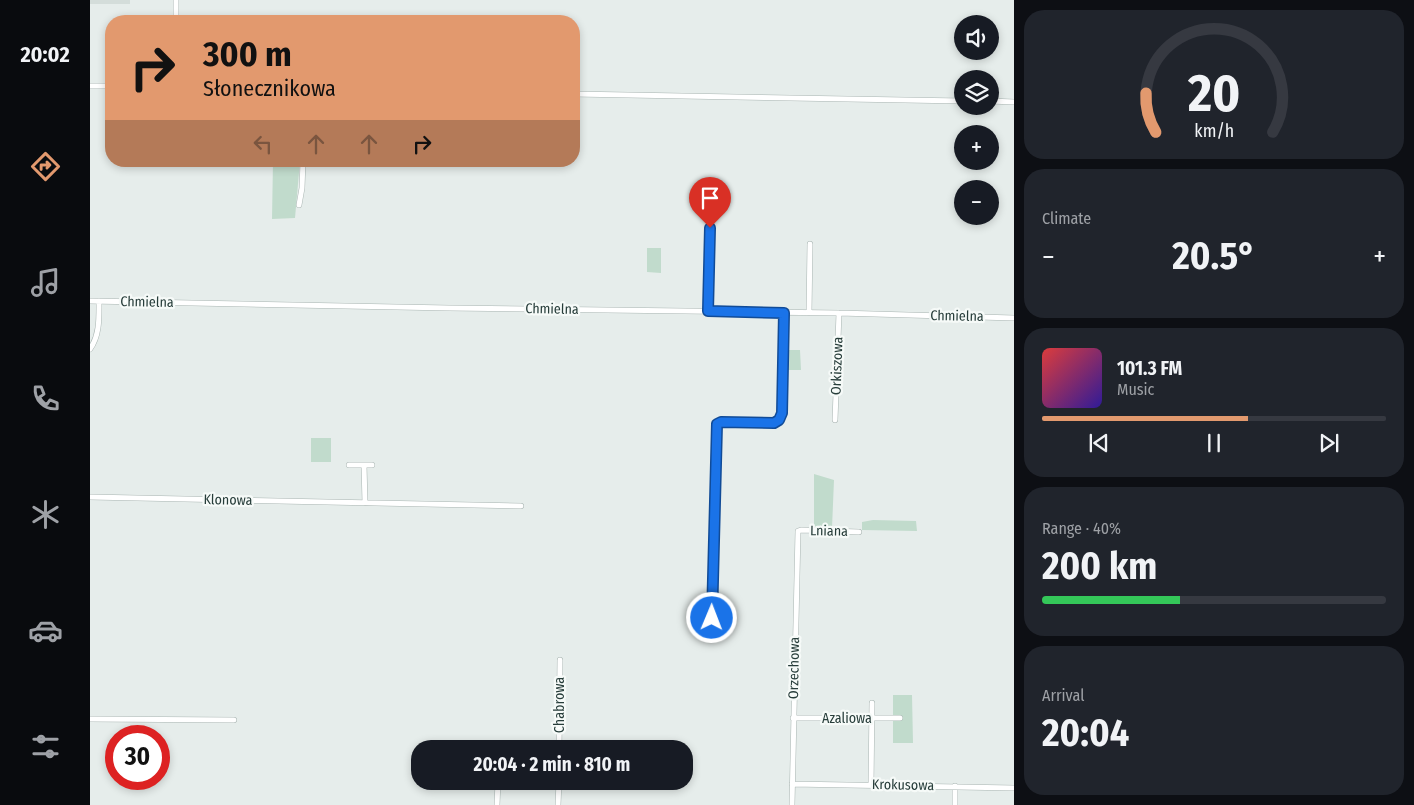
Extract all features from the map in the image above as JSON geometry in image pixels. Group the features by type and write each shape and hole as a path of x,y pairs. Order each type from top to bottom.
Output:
{"street":[{"path":"176,0 176,15"},
{"path":"90,86 105,86"},
{"path":"580,94 954,100"},
{"path":"999,101 1014,102"},
{"path":"299,205 303,167"},
{"path":"708,311 710,228"},
{"path":"809,313 810,244"},
{"name":"Chmielna","path":"90,301 430,308 839,313 1014,318"},
{"path":"90,349 97,334 99,301"},
{"path":"712,618 717,424 721,422 774,423 779,420 782,413 784,313"},
{"name":"Orkiszowa","path":"835,420 839,313"},
{"path":"349,465 372,464"},
{"path":"364,465 365,503"},
{"name":"Klonowa","path":"90,497 521,506"},
{"name":"Lniana","path":"798,531 859,532"},
{"name":"Orzechowa","path":"792,805 798,531"},
{"name":"Chabrowa","path":"559,740 560,660"},
{"path":"871,785 872,703"},
{"path":"90,718 234,720"},
{"name":"Azaliowa","path":"793,718 900,718"},
{"name":"Krokusowa","path":"792,784 1014,788"},
{"path":"955,786 955,805"},
{"path":"497,805 498,790"},
{"path":"558,805 559,790"}],"shaded area":[{"path":"90,0 130,0 130,4 90,4"}],"green space":[{"path":"273,167 299,167 295,218 272,219"},
{"path":"647,248 661,248 661,273 647,272"},
{"path":"785,350 800,350 801,370 786,370"},
{"path":"311,438 331,438 331,462 311,462"},
{"path":"814,474 834,480 832,528 814,527"},
{"path":"873,520 916,521 917,531 862,530 862,522"},
{"path":"893,695 912,695 913,743 893,743"}],"route":[{"path":"710,228 708,311 784,313 782,413 779,420 774,423 721,422 717,424 712,618"}]}
